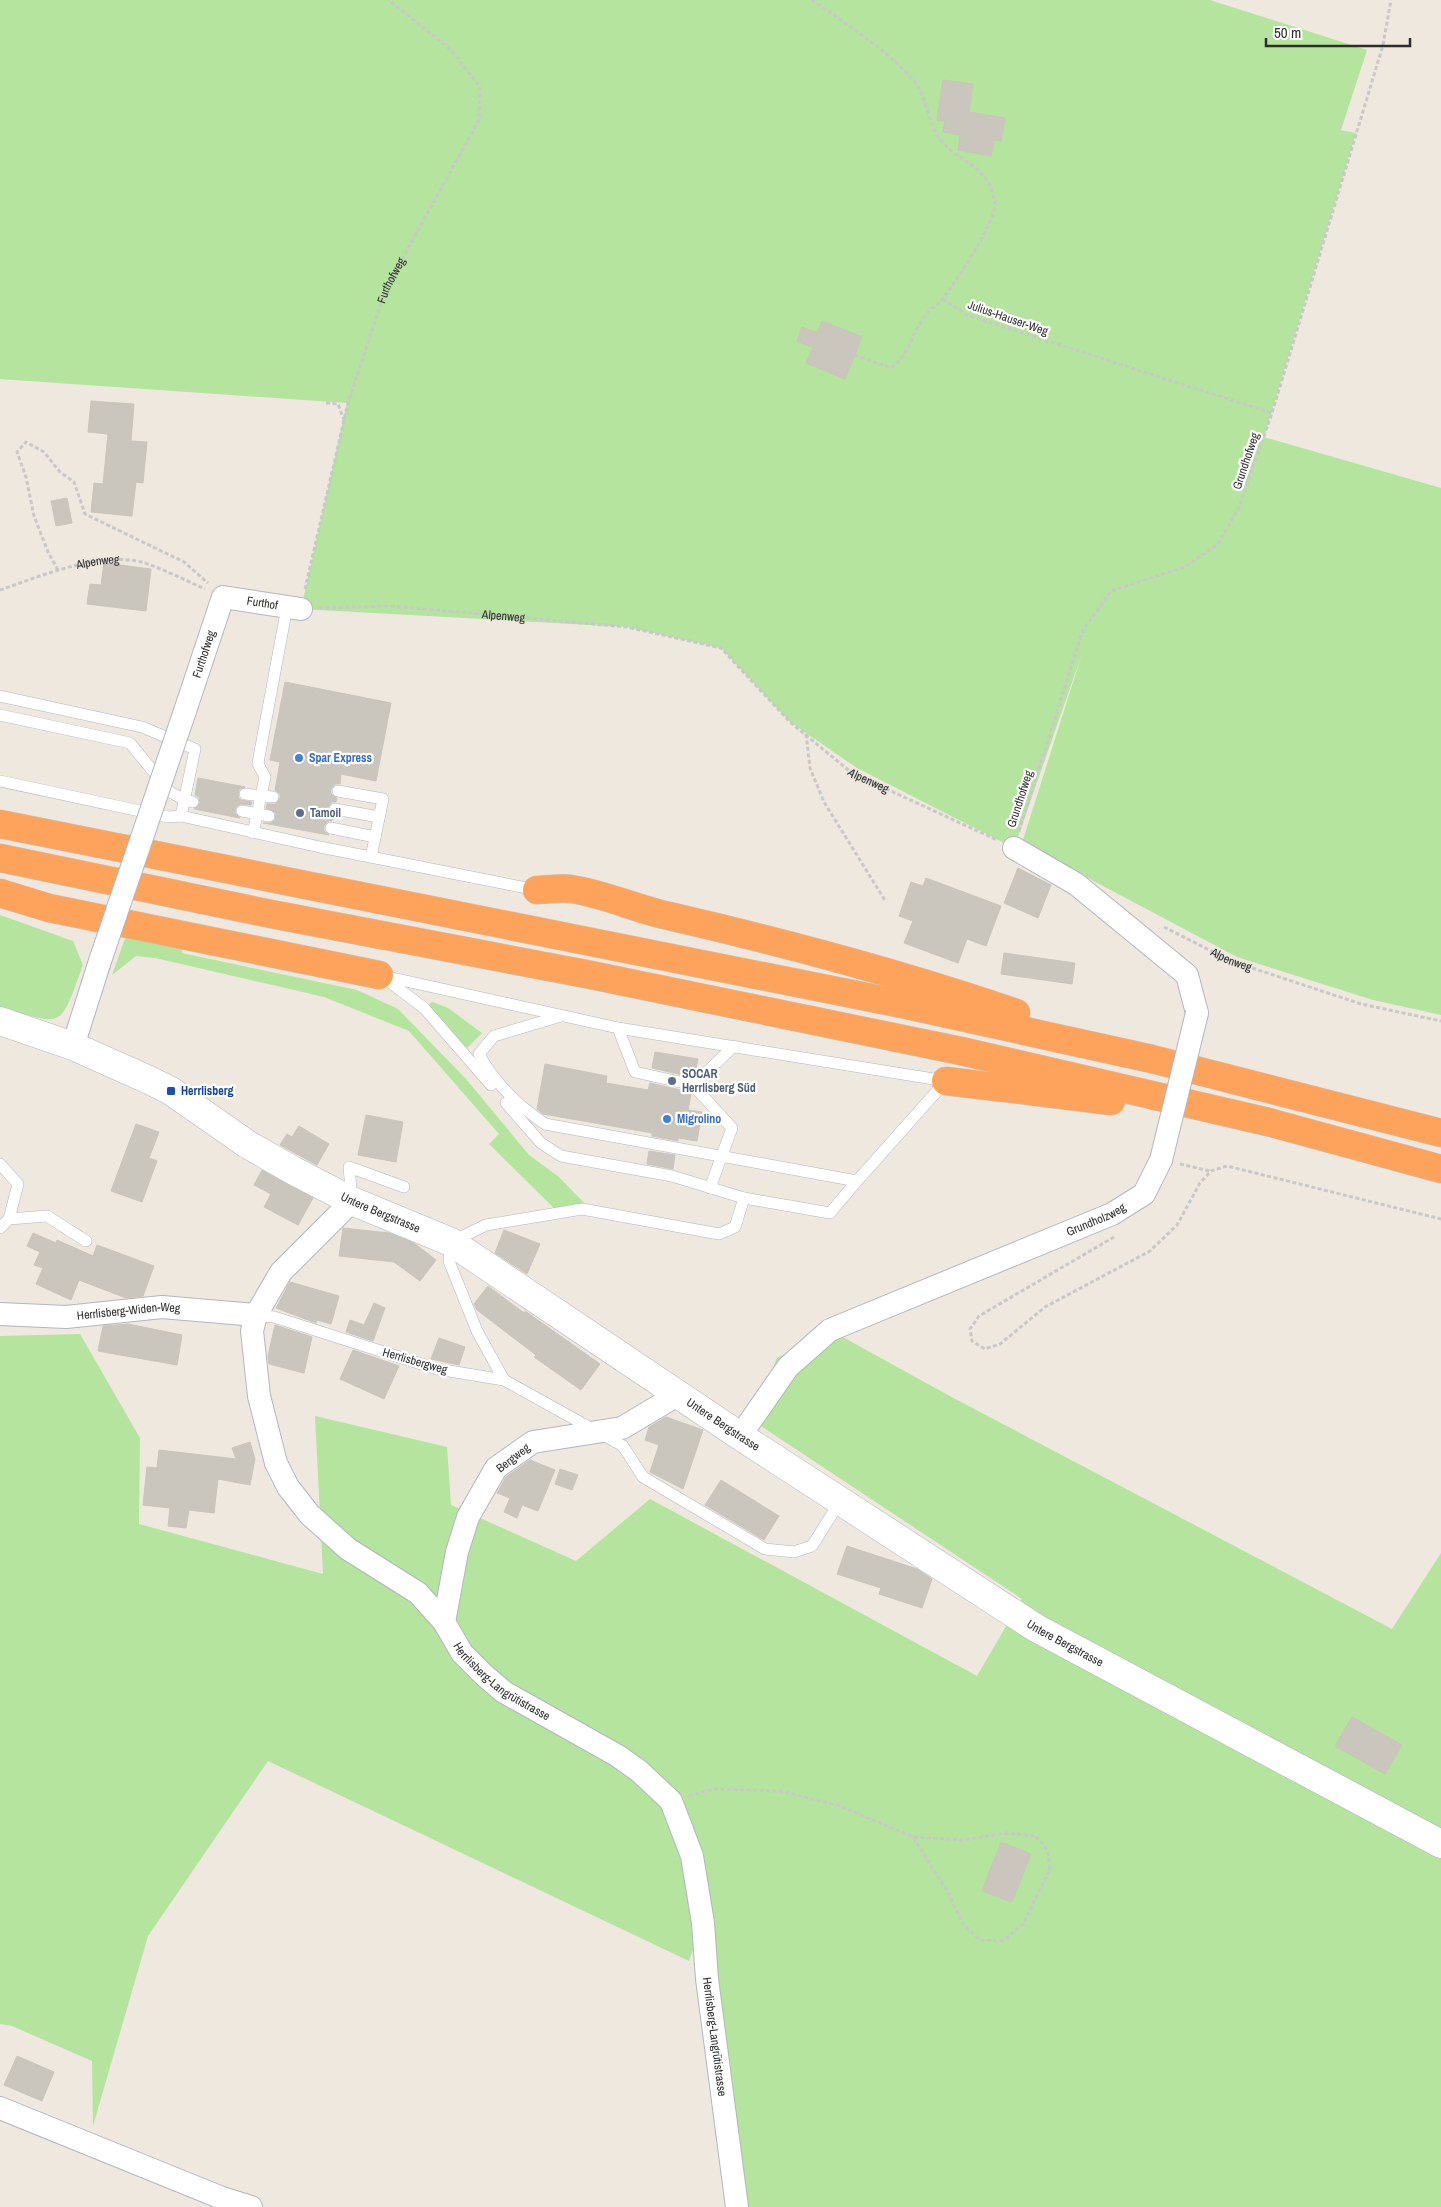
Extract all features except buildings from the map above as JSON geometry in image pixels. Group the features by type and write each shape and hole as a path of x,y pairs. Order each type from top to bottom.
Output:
{"highway":[{"path":"0,824 245,875 837,990 1152,1059 1441,1133"},
{"path":"0,858 271,914 833,1024 1093,1080 1268,1122 1441,1168"},
{"path":"537,890 569,888 611,897 641,910 751,935 853,963 936,986 1152,1059"},
{"path":"0,893 49,908 379,975"},
{"path":"946,1081 1268,1122"}],"main road":[{"name":"Untere Bergstrasse","path":"0,1021 73,1046 172,1091 247,1144 352,1201 451,1242 740,1436 1036,1628 1441,1844"}],"street":[{"name":"Furthof","path":"223,597 294,608"},
{"name":"Furthofweg","path":"73,1046 223,597"},
{"name":"Grundholzweg","path":"740,1436 788,1367 830,1330 1112,1214 1144,1194 1161,1160 1197,1013 1187,975 1076,884 1014,848"},
{"name":"Herrlisberg-Langrütistrasse","path":"352,1201 281,1272 256,1315 252,1331 258,1396 273,1454 288,1487 310,1515 348,1549 418,1593 444,1622 462,1653 504,1692 618,1756 639,1771 671,1801 692,1856 703,1922 707,1979 737,2207"},
{"name":"Herrlisberg-Widen-Weg","path":"0,1314 66,1317 162,1307 256,1315"},
{"name":"Bergweg","path":"444,1622 457,1552 468,1517 496,1468 533,1442 622,1428 680,1394"},
{"path":"0,2108 222,2198 250,2207"}],"lane":[{"path":"253,833 260,796 270,778 258,764 259,756 294,608"},
{"path":"0,696 142,726 195,749 193,784 189,801 181,816"},
{"path":"0,715 130,743"},
{"path":"114,720 170,792 181,816"},
{"path":"0,781 168,817 181,816 238,827 253,833 371,858 537,890"},
{"path":"142,811 170,792 193,784"},
{"path":"338,791 383,799 371,858"},
{"path":"170,792 189,801"},
{"path":"245,794 273,797"},
{"path":"335,809 379,817"},
{"path":"242,811 269,816"},
{"path":"331,828 375,837"},
{"path":"379,975 618,1028 946,1081"},
{"path":"379,975 403,990 424,1008 541,1143 561,1156 672,1176 744,1198 830,1213 946,1081"},
{"path":"561,1016 494,1036 479,1054 490,1074 521,1108 545,1124 857,1181"},
{"path":"618,1028 635,1072 693,1085 732,1128 710,1188"},
{"path":"693,1085 734,1046"},
{"path":"0,1164 18,1184 9,1219 0,1228"},
{"path":"352,1201 349,1167 404,1187"},
{"path":"504,1380 477,1330 449,1261 451,1242 486,1225 582,1209 719,1234 735,1226 744,1198"},
{"path":"9,1219 47,1216 86,1241"},
{"name":"Herrlisbergweg","path":"256,1315 274,1317 437,1369 504,1380 623,1446 643,1477 765,1549 794,1552 812,1546 841,1500"}],"path":[{"name":"Furthofweg","path":"294,608 344,420 386,288 479,120 480,88 474,80 452,51 389,0"},
{"path":"812,0 858,32 899,66 919,89 931,124 943,143 955,154 975,166 990,184 996,204 986,230 943,299 927,313 902,360 891,368 856,355"},
{"name":"Grundhofweg","path":"1014,848 1083,630 1111,590 1185,567 1218,544 1239,507 1272,413 1383,45 1391,0"},
{"name":"Julius-Hauser-Weg","path":"943,299 967,315 1272,413"},
{"path":"326,403 338,404 344,420"},
{"path":"58,570 48,552 34,516 26,477 17,452 26,442 44,452 60,472 74,482 85,514 184,562 223,597"},
{"name":"Alpenweg","path":"0,590 58,570 103,561 124,560 144,563 223,597"},
{"name":"Alpenweg","path":"294,608 390,606 627,627 722,648 790,722 852,773 1014,848"},
{"path":"806,734 810,768 824,802 886,902"},
{"name":"Alpenweg","path":"1162,926 1231,961 1361,1004 1441,1021"},
{"path":"1161,1160 1211,1171 1227,1166 1244,1169 1441,1219"},
{"path":"1117,1235 979,1316 970,1329 972,1341 985,1349 1000,1344 1045,1307 1150,1251 1176,1225 1200,1183 1211,1171"},
{"path":"671,1801 714,1789 780,1791 840,1806 912,1838 964,1840 1006,1833 1036,1836 1048,1851 1050,1869 1023,1924 1003,1941 980,1940 963,1924 947,1892 912,1838"}],"green space":[{"path":"0,0 1210,0 1367,50 1341,130 1356,133 1264,437 1441,488 1441,1015 1373,1000 1237,957 1022,843 1082,654 1014,848 857,768 790,722 721,648 627,627 301,609 347,403 0,379"},
{"path":"0,915 73,941 83,965 69,1002 57,1018 37,1018 0,1007"},
{"path":"127,933 183,944 182,953 357,990 398,1009 466,1079 529,1155 559,1177 586,1205 555,1209 489,1144 499,1134 409,1031 324,997 155,958 136,956 112,975"},
{"path":"433,1002 448,1008 482,1033 467,1048 430,1007 430,1003"},
{"path":"830,1330 946,1394 1392,1629 1441,1553 1441,2207 738,2207 702,1924 689,1961 268,1761 148,1936 93,2126 92,2061 12,2026 0,2024 0,1336 80,1334 140,1438 139,1524 323,1574 315,1416 447,1447 451,1505 576,1561 650,1499 977,1676 1022,1599 752,1420 777,1358"}],"place":[{"name":"Spar Express","path":"299,758"},
{"name":"Tamoil","path":"300,813"},
{"name":"SOCAR Herrlisberg Süd","path":"672,1081"},
{"name":"Herrlisberg","path":"171,1091"},
{"name":"Migrolino","path":"667,1119"}]}
